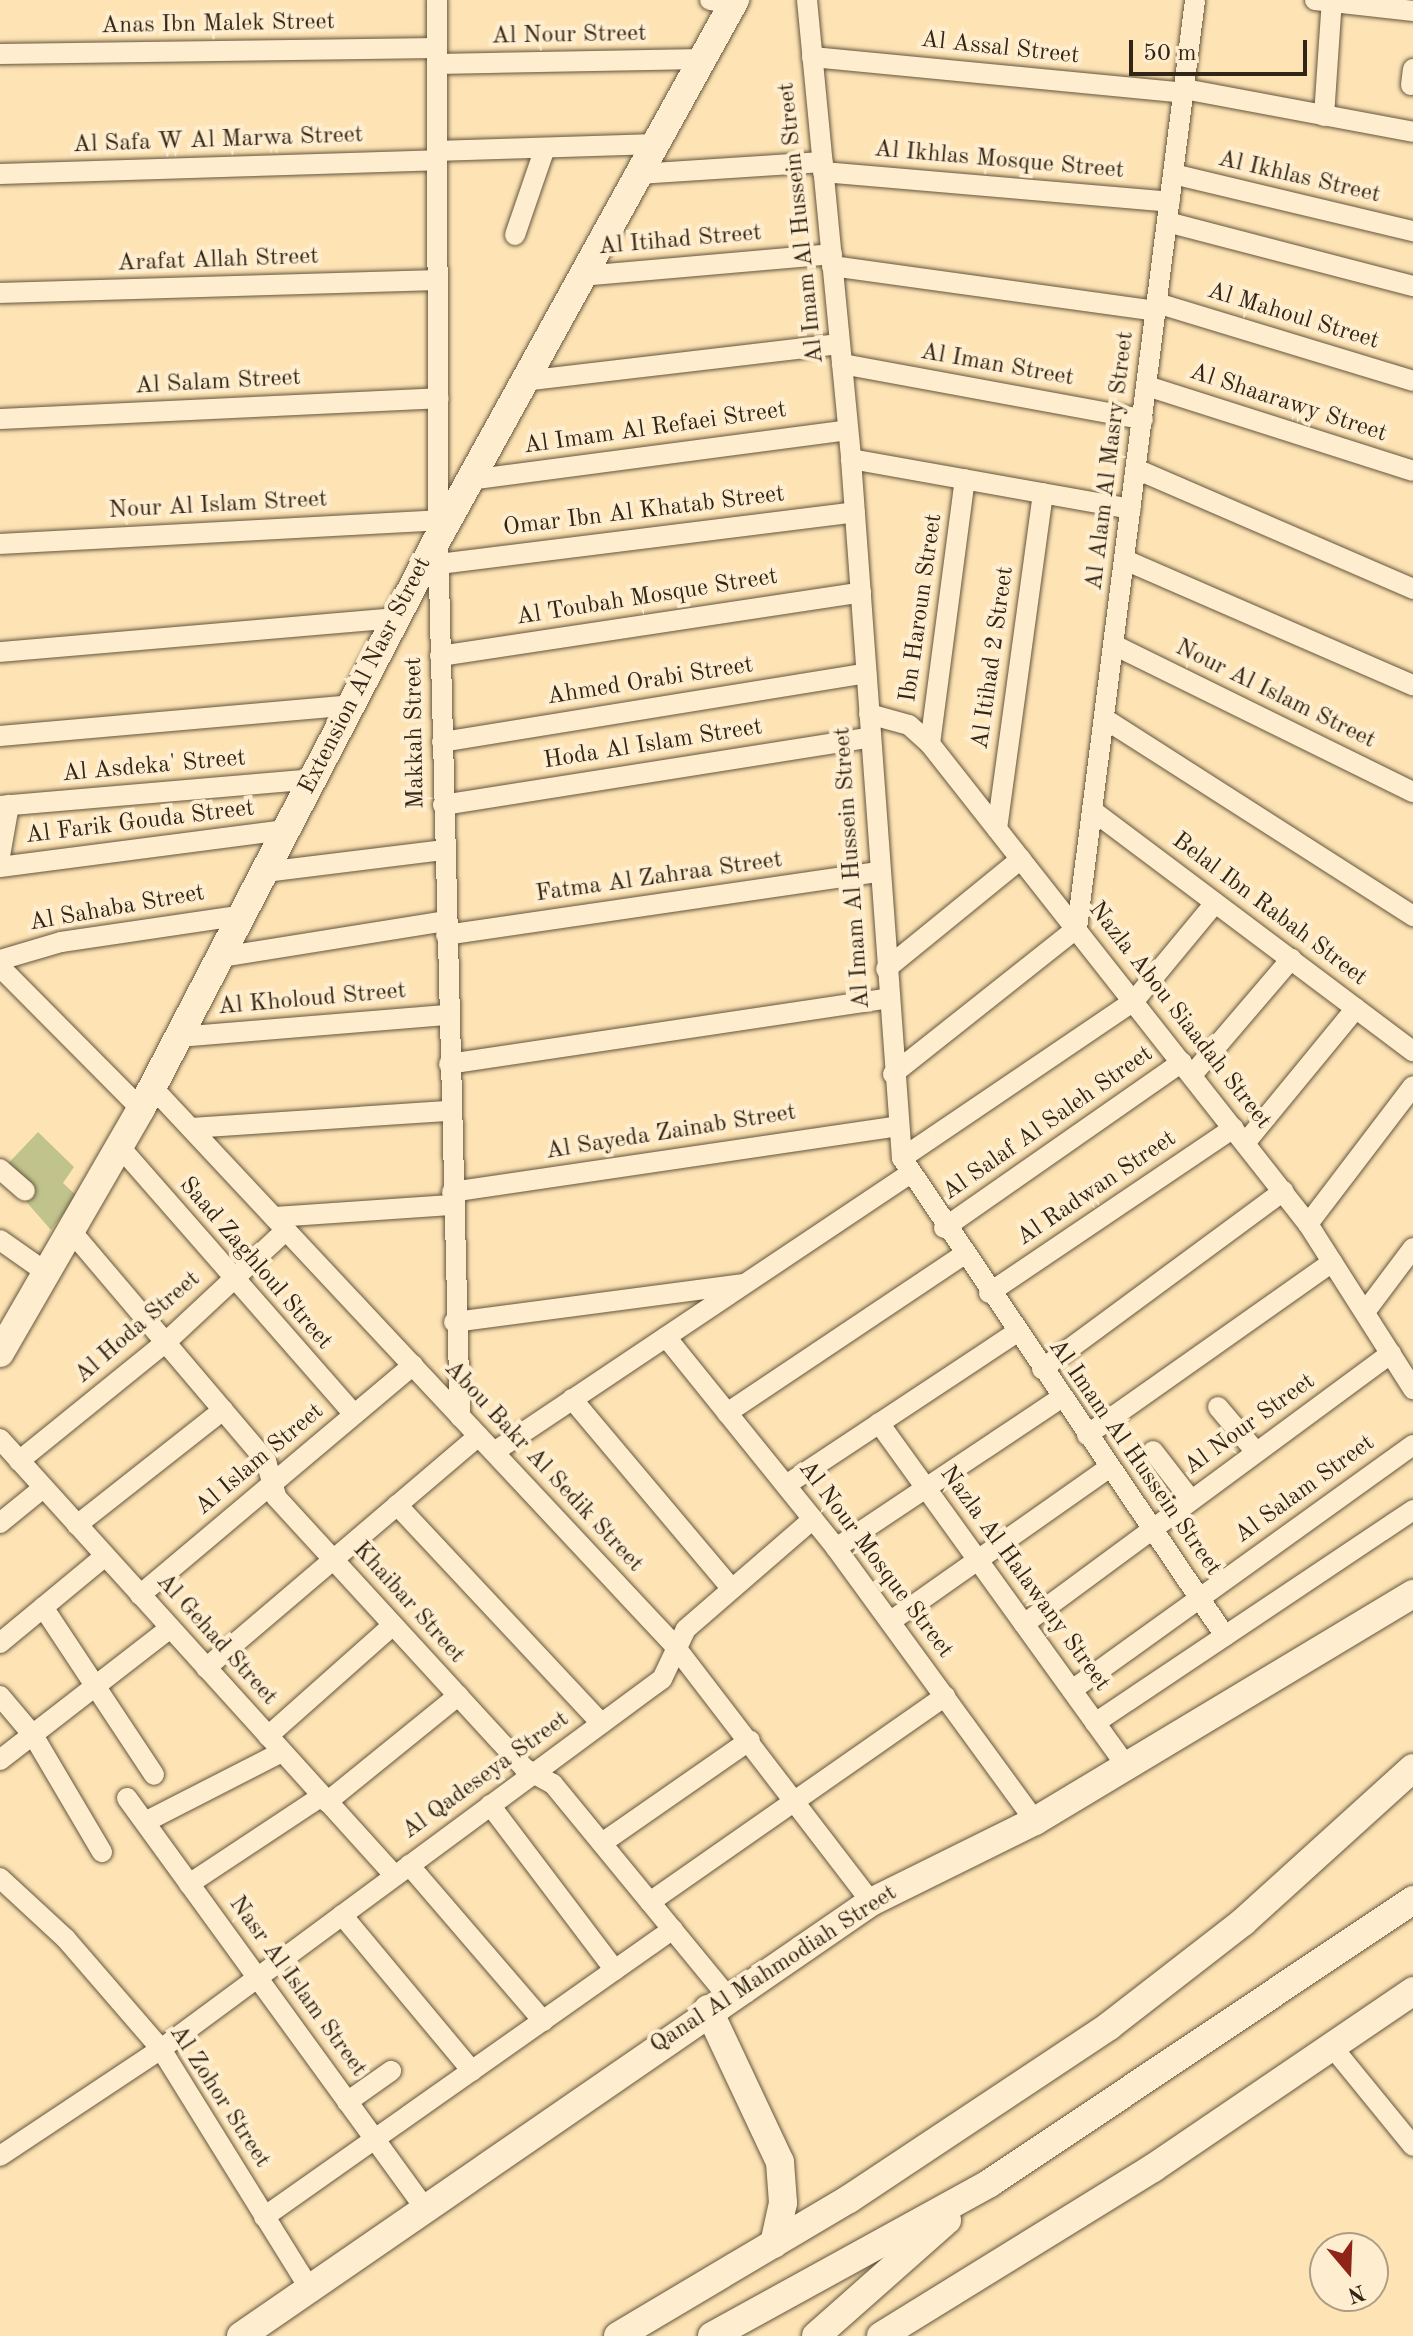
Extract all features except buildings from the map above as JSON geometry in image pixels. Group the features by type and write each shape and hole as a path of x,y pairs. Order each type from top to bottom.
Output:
{"street":[{"name":"Makkah Street","path":"437,0 438,540 454,1322 460,1417"},
{"name":"Al Imam Al Hussein Street","path":"807,0 851,459 893,1074 897,1126 905,1166 944,1228 1225,1636"},
{"name":"Al Alam Al Masry Street","path":"1077,928 1195,0"},
{"name":"Extension Al Nasr Street","path":"1,1351 147,1098 469,480 702,59 726,1"},
{"path":"1324,116 1326,1 1413,11"},
{"name":"Anas Ibn Malek Street","path":"0,54 437,56"},
{"name":"Al Nour Street","path":"437,56 702,59"},
{"name":"Al Assal Street","path":"812,57 1184,91"},
{"path":"1184,91 1413,132"},
{"name":"Al Safa W Al Marwa Street","path":"0,174 655,144"},
{"path":"515,235 545,148"},
{"path":"638,174 823,167"},
{"name":"Al Ikhlas Mosque Street","path":"823,167 1169,212 1413,286"},
{"name":"Al Ikhlas Street","path":"1173,174 1413,231"},
{"name":"Al Itihad Street","path":"582,276 832,260 1157,307"},
{"name":"Arafat Allah Street","path":"0,293 437,280"},
{"name":"Al Mahoul Street","path":"1157,307 1413,381"},
{"name":"Al Iman Street","path":"524,381 841,354 1143,419"},
{"name":"Al Shaarawy Street","path":"1147,386 1413,471"},
{"name":"Al Salam Street","path":"0,419 438,398"},
{"name":"Al Imam Al Refaei Street","path":"469,480 848,430"},
{"path":"851,459 1131,509"},
{"path":"1136,469 1413,589"},
{"name":"Ibn Haroun Street","path":"930,744 965,479"},
{"name":"Al Itihad 2 Street","path":"997,829 1043,493"},
{"name":"Omar Ibn Al Khatab Street","path":"438,540 855,512"},
{"name":"Nour Al Islam Street","path":"0,544 438,540"},
{"path":"1125,560 1413,685"},
{"name":"Al Toubah Mosque Street","path":"440,656 861,592"},
{"path":"0,652 396,618"},
{"name":"Nour Al Islam Street","path":"1114,645 1413,792"},
{"name":"Ahmed Orabi Street","path":"442,742 866,673"},
{"path":"0,736 351,705"},
{"name":"Nazla Abou Siaadah Street","path":"869,714 909,725 930,744 1308,1224 1411,1382"},
{"path":"1105,719 1413,916"},
{"name":"Hoda Al Islam Street","path":"443,805 871,737"},
{"name":"Al Asdeka' Street","path":"5,805 312,779"},
{"path":"0,856 5,805"},
{"name":"Belal Ibn Rabah Street","path":"1093,811 1413,1051"},
{"name":"Al Farik Gouda Street","path":"0,867 286,830"},
{"path":"265,872 445,850"},
{"path":"886,969 1021,859"},
{"name":"Fatma Al Zahraa Street","path":"221,957 880,872"},
{"path":"494,1452 745,1284 1134,1001 1215,903"},
{"name":"Al Sahaba Street","path":"0,960 61,942 243,915"},
{"path":"893,1074 1077,928"},
{"name":"Al Salaf Al Saleh Street","path":"944,1228 1187,1069 1291,959"},
{"name":"Abou Bakr Al Sedik Street","path":"0,967 147,1098 191,1128 674,1645 795,1796 871,1902"},
{"path":"449,1064 888,998"},
{"name":"Al Radwan Street","path":"989,1293 1240,1135 1356,1008"},
{"name":"Al Kholoud Street","path":"179,1037 448,1015"},
{"path":"1308,1224 1413,1086"},
{"path":"191,1128 450,1111"},
{"name":"Al Sayeda Zainab Street","path":"452,1199 897,1126"},
{"name":"Saad Zaghloul Street","path":"120,1147 232,1282 354,1414"},
{"path":"0,1169 25,1191"},
{"path":"1042,1369 1283,1191"},
{"path":"280,1224 452,1199"},
{"name":"Al Hoda Street","path":"19,1461 166,1342 232,1282 280,1224"},
{"name":"Khaibar Street","path":"71,1231 266,1461 271,1485 334,1560 533,1774 553,1784 673,1929 718,2002"},
{"path":"0,1240 47,1273"},
{"path":"1365,1312 1413,1248"},
{"path":"727,1413 963,1255"},
{"path":"1087,1435 1332,1262"},
{"path":"454,1322 745,1284"},
{"path":"786,1485 1016,1333"},
{"name":"Al Nour Mosque Street","path":"666,1337 836,1548 1035,1821"},
{"name":"Al Nour Street","path":"1024,1624 1391,1353"},
{"name":"Al Islam Street","path":"140,1595 413,1365"},
{"path":"836,1548 1061,1398"},
{"path":"572,1399 732,1589"},
{"path":"1218,1407 1256,1452"},
{"path":"77,1525 223,1410"},
{"name":"Nazla Al Halawany Street","path":"879,1423 1126,1766"},
{"path":"206,1668 479,1436"},
{"name":"Al Gehad Street","path":"0,1439 324,1799 402,1870 543,2021"},
{"name":"Al Salam Street","path":"1072,1690 1413,1445"},
{"path":"1153,1451 1191,1500"},
{"path":"891,1621 1109,1468"},
{"path":"0,1523 43,1488"},
{"path":"397,1505 601,1723"},
{"path":"1095,1723 1413,1510"},
{"name":"Al Qadeseya Street","path":"0,2156 161,2049 662,1679 674,1645 732,1589 813,1519"},
{"path":"0,1643 105,1556"},
{"name":"Qanal Al Mahmodiah Street","path":"241,2336 718,2002 871,1902 1035,1821 1413,1594"},
{"path":"43,1607 154,1775"},
{"path":"268,1736 393,1625"},
{"path":"0,1760 170,1628"},
{"path":"0,1696 33,1735 102,1852"},
{"path":"189,1884 324,1799 458,1696"},
{"path":"650,1902 795,1796 945,1696"},
{"path":"602,1843 750,1740"},
{"path":"145,1822 282,1752"},
{"path":"618,2336 774,2244 1109,2026 1243,1922 1413,1768"},
{"name":"Nasr Al Islam Street","path":"127,1798 424,2207"},
{"path":"490,1805 615,1970"},
{"name":"Al Zohor Street","path":"0,1878 66,1939 161,2049 309,2288"},
{"path":"712,2336 990,2183 1413,1900"},
{"path":"342,1915 472,2071"},
{"path":"264,2217 673,1929"},
{"path":"881,2336 1334,2049 1413,1991"},
{"path":"718,2002 780,2162 783,2203 774,2244"},
{"path":"1334,2049 1413,2146"},
{"path":"347,2102 391,2071"},
{"path":"816,2336 990,2183"}],"green space":[{"path":"38,1132 74,1167 63,1183 77,1196 51,1230 0,1172"}]}
